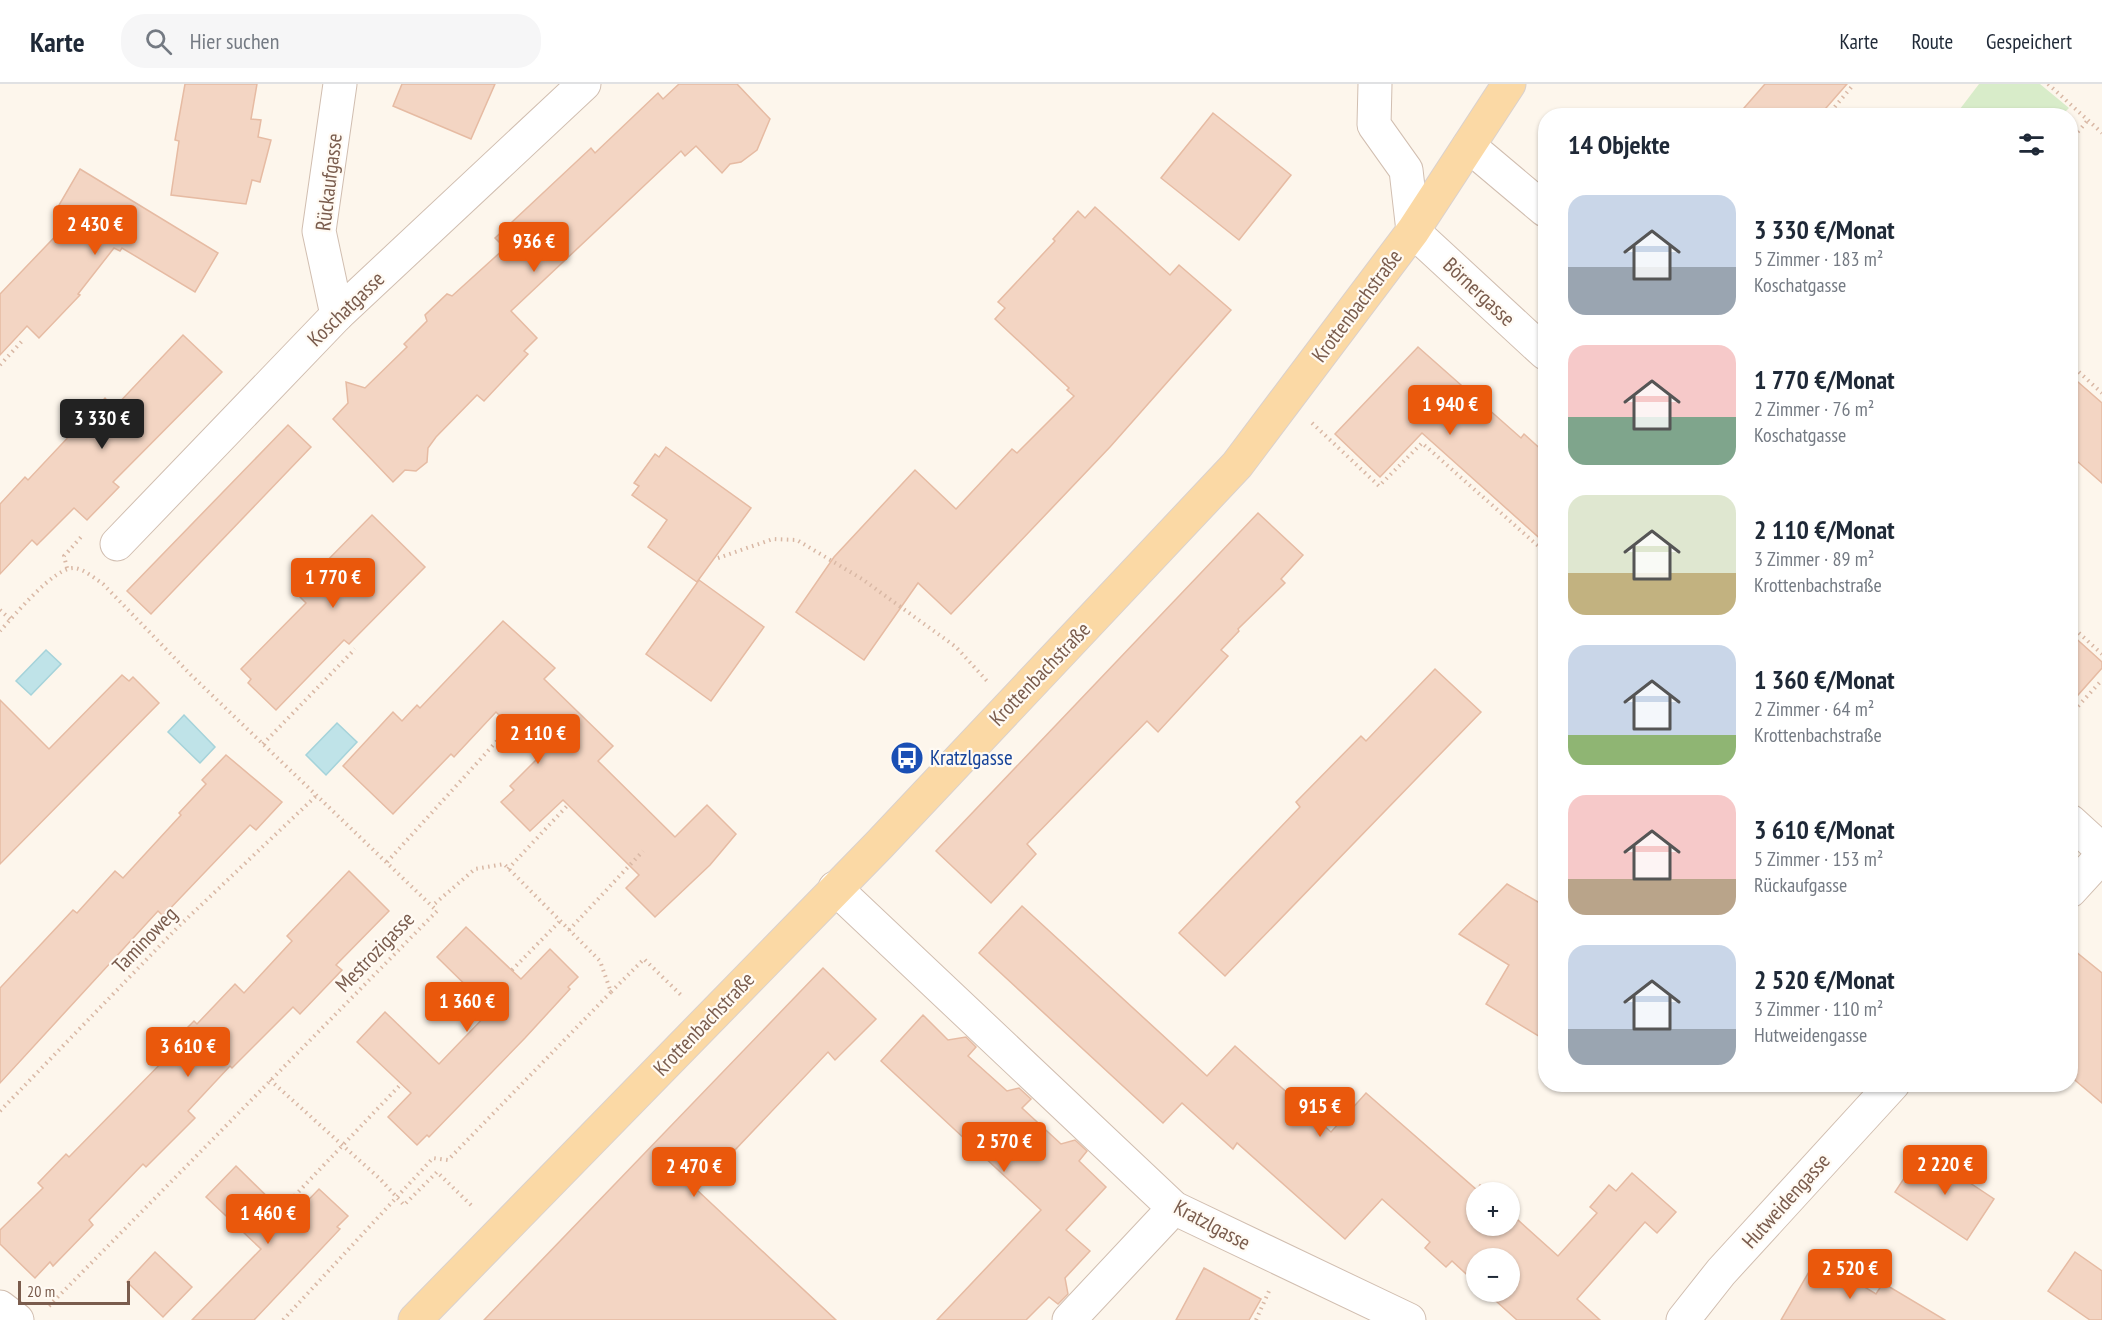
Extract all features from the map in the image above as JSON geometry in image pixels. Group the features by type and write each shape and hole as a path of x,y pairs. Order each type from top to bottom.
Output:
{"main road":[{"name":"Krottenbachstraße","path":"415,1320 836,888 1238,465 1413,231 1509,84"}],"street":[{"name":"Rückaufgasse","path":"337,315 319,231 340,84"},
{"name":"Koschatgasse","path":"117,544 337,315 584,84"},
{"path":"1374,84 1374,125 1406,170 1413,231"},
{"path":"1469,146 1538,204"},
{"name":"Börnergasse","path":"1413,231 1538,347"},
{"path":"2078,828 2102,849"},
{"path":"2078,882 2102,856"},
{"name":"Kratzlgasse","path":"836,888 1174,1208 1409,1320"},
{"name":"Hutweidengasse","path":"1683,1320 1721,1272 1886,1092"},
{"path":"1069,1320 1174,1208"},
{"path":"0,1307 30,1316"}],"path":[{"path":"1834,108 1854,84"},
{"path":"2048,84 2075,108"},
{"path":"2078,111 2102,133"},
{"path":"2078,132 2088,120"},
{"path":"0,365 24,339"},
{"path":"2078,371 2102,393"},
{"path":"1287,400 1379,486 1422,443 1538,546"},
{"path":"0,631 51,579 67,568 64,556 85,533"},
{"path":"718,558 773,539 783,538 803,543 862,579 956,647 1010,706"},
{"name":"Mestrozigasse","path":"30,1316 81,1274 437,911 316,796 103,584 77,568 67,568"},
{"path":"0,610 11,620"},
{"path":"2078,633 2102,654"},
{"path":"263,744 355,650"},
{"path":"2078,706 2102,680"},
{"path":"387,862 506,731"},
{"name":"Taminoweg","path":"0,1111 177,928 316,796"},
{"path":"508,868 567,807"},
{"path":"569,930 643,851"},
{"path":"432,906 475,869 504,864 600,961 611,992"},
{"path":"512,970 560,921"},
{"path":"283,1320 433,1158 448,1160 644,959 652,967"},
{"path":"270,1080 344,1146 404,1205 437,1172 443,1178"},
{"path":"282,1209 402,1083"}],"green space":[{"path":"1979,84 2040,84 2069,108 1961,108"}],"water":[{"path":"46,650 61,664 31,695 16,681"},
{"path":"184,715 215,747 200,763 168,732"},
{"path":"337,723 357,742 326,775 306,755"}],"building":[{"path":"185,84 257,84 251,119 261,120 258,137 271,140 260,182 252,180 246,204 171,195 179,141 175,140"},
{"path":"402,84 495,84 471,139 393,106"},
{"path":"679,84 737,84 770,119 757,150 741,162 730,164 722,173 696,146 685,156 681,151 511,311 537,338 524,351 528,354 484,401 477,395 436,437 428,448 427,462 416,471 405,470 393,482 333,419 348,403 346,382 365,388 407,347 404,344 427,321 425,315 447,294 452,296 505,248 495,238 591,148 595,153 658,93 663,99"},
{"path":"1765,84 1847,84 1826,108 1744,108"},
{"path":"1213,113 1291,175 1239,240 1161,178"},
{"path":"80,169 218,253 195,292 122,248 120,251 114,248 78,294 80,295 39,338 27,326 0,355 0,294 70,221 55,212"},
{"path":"1095,207 1170,275 1179,265 1231,310 1110,447 951,614 918,583 864,660 796,612 834,557 915,470 956,509 1012,449 1017,453 1074,396 1067,390 1069,388 995,319 1005,308 998,302 1055,241 1053,239 1078,211 1085,218"},
{"path":"183,335 222,372 113,482 119,487 87,520 74,508 37,545 32,540 0,574 0,504 25,477 28,480 105,398 114,408"},
{"path":"1418,347 1521,438 1524,434 1538,447 1538,537 1422,433 1380,477 1335,434"},
{"path":"2078,382 2102,403 2102,483 2078,462"},
{"path":"288,425 311,447 151,614 127,591"},
{"path":"666,447 751,508 697,582 648,547 667,520 632,495 639,486 634,483 655,454 659,457"},
{"path":"1258,513 1303,555 1281,579 1285,583 1238,629 1239,631 1221,650 1228,656 1158,732 1147,721 1027,844 1036,854 991,903 936,851"},
{"path":"372,515 425,567 349,644 344,640 276,710 248,683 251,679 241,669 306,603 292,589 312,569 316,572"},
{"path":"699,580 764,627 711,701 646,654"},
{"path":"503,621 555,668 544,679 613,746 598,761 675,837 707,805 736,834 710,865 655,917 626,888 639,875 563,800 530,831 501,802 514,790 510,786 540,756 496,712 454,757 451,754 393,814 343,766 393,712 402,721 417,705 420,708"},
{"path":"2078,640 2102,662 2102,668 2078,695"},
{"path":"1435,669 1481,712 1225,976 1179,933 1300,807 1296,802 1361,736 1366,741"},
{"path":"122,675 129,681 133,677 159,703 0,864 0,700 49,749"},
{"path":"226,755 282,802 256,830 250,825 163,916 158,911 0,1083 0,988 73,910 77,913 115,871 123,878 181,815 179,813 206,784 202,780"},
{"path":"349,871 389,911 336,965 342,970 300,1014 293,1007 232,1068 230,1066 188,1111 195,1118 146,1167 143,1164 89,1220 93,1225 53,1266 50,1262 35,1278 0,1244 0,1230 43,1188 38,1183 66,1154 69,1157 177,1047 173,1042 194,1021 197,1024 235,984 244,993 292,941 287,936"},
{"path":"1507,884 1538,902 1538,1036 1486,1004 1509,965 1459,934"},
{"path":"1022,906 1207,1076 1235,1046 1331,1132 1366,1093 1468,1182 1466,1182 1466,1236 1520,1236 1520,1222 1558,1256 1597,1213 1590,1207 1609,1185 1616,1191 1632,1173 1676,1212 1657,1233 1645,1222 1577,1299 1600,1320 1517,1320 1497,1302 1520,1302 1520,1248 1466,1248 1466,1274 1452,1261 1446,1267 1425,1248 1430,1242 1382,1199 1345,1239 1237,1143 1233,1149 1182,1103 1163,1123 979,953"},
{"path":"466,927 521,979 550,949 578,977 568,987 570,989 525,1038 429,1137 427,1135 417,1145 388,1117 411,1093 357,1042 385,1012 439,1064 491,1010 437,957"},
{"path":"2078,954 2102,973 2102,1103 2078,1083"},
{"path":"823,968 876,1019 835,1060 828,1052 697,1190 836,1320 484,1320"},
{"path":"923,1015 948,1040 966,1037 976,1047 968,1056 1007,1091 1019,1088 1031,1099 1022,1108 1061,1144 1075,1140 1087,1151 1079,1161 1106,1187 1066,1230 1090,1251 1065,1278 1068,1294 1058,1304 1049,1297 1026,1320 937,1320 1041,1210 881,1061"},
{"path":"1922,1151 1994,1199 1967,1240 1895,1192"},
{"path":"236,1166 290,1219 319,1189 348,1216 337,1227 340,1229 254,1320 192,1320 261,1249 206,1197"},
{"path":"155,1252 192,1287 163,1317 127,1282"},
{"path":"2075,1252 2102,1271 2102,1320 2090,1320 2048,1291"},
{"path":"1817,1258 1876,1294 1883,1283 1945,1320 1781,1320"},
{"path":"1204,1268 1261,1299 1249,1320 1176,1320"}],"place":[{"name":"Kratzlgasse","path":"907,758"}]}
